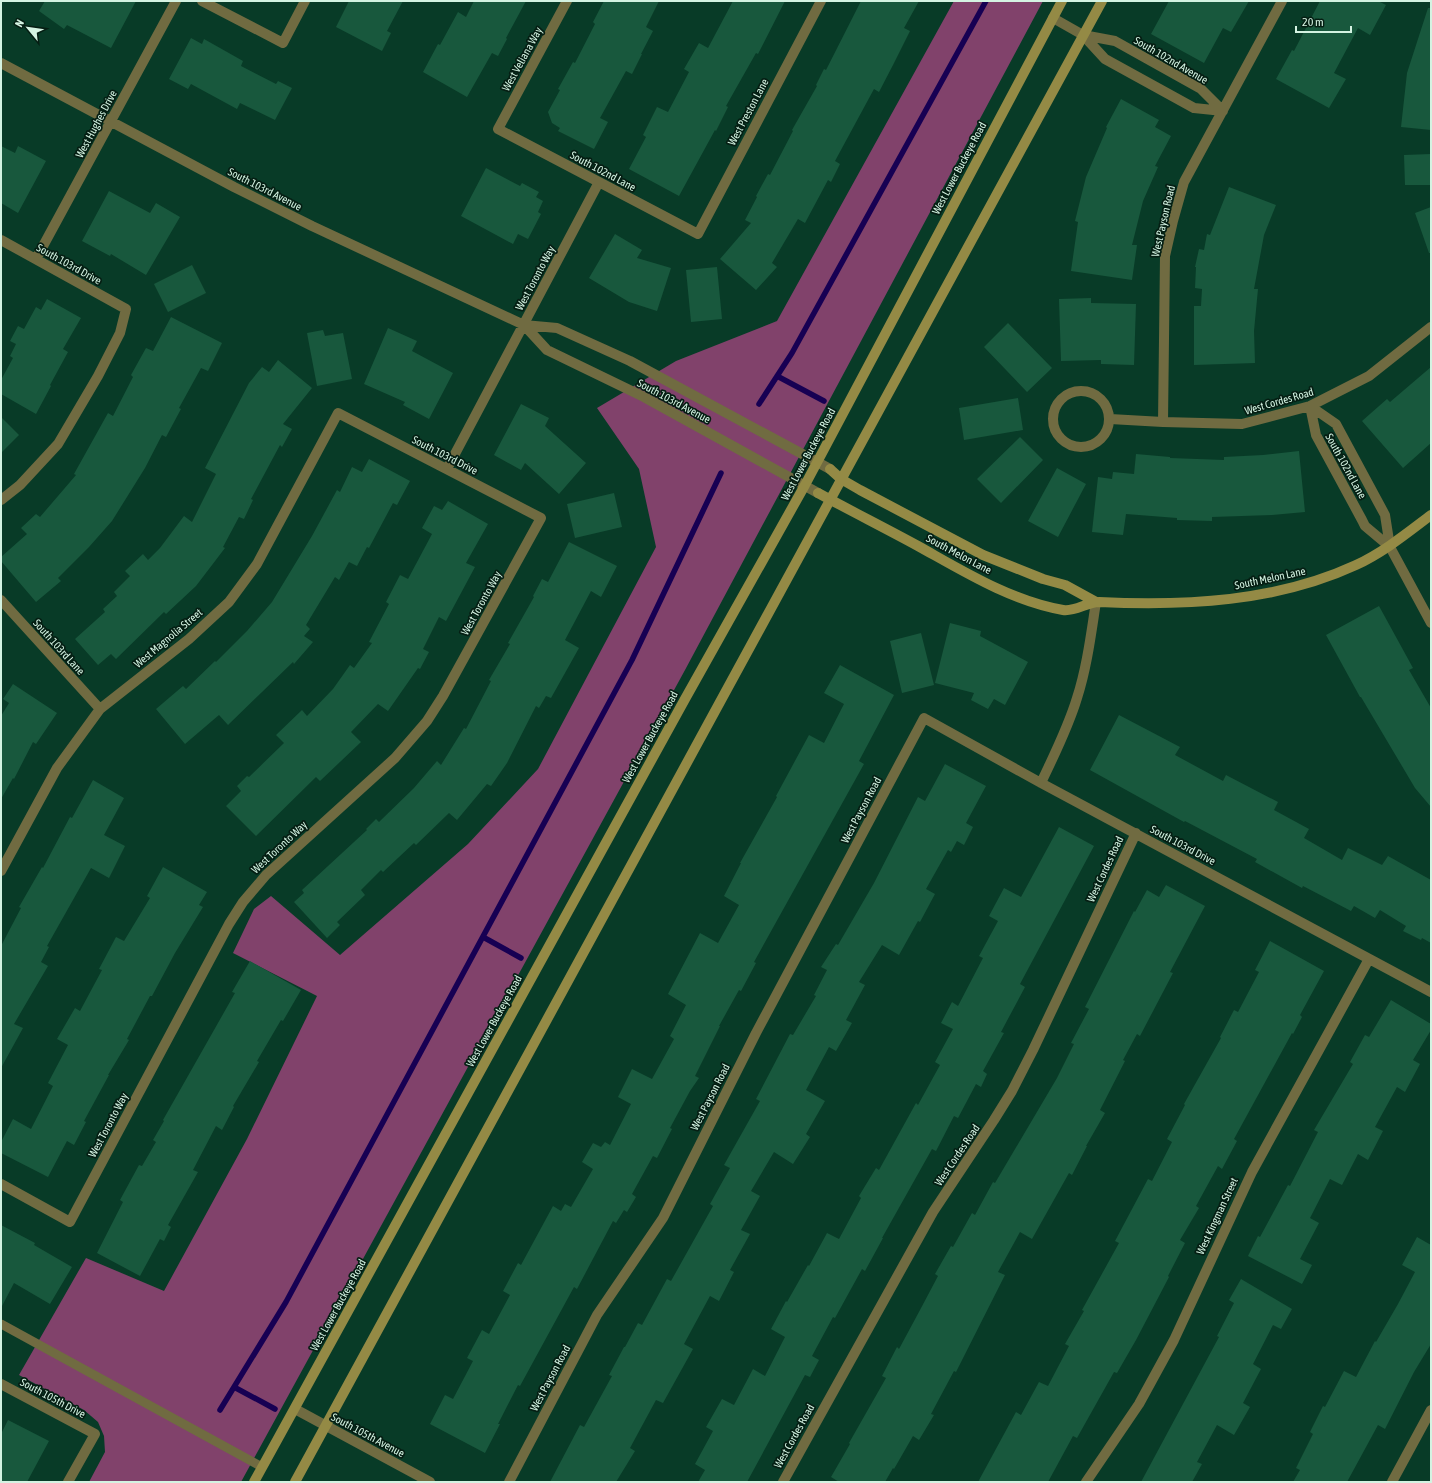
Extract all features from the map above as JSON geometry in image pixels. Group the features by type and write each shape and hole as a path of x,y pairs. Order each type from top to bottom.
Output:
{"main road":[{"name":"West Lower Buckeye Road","path":"254,1482 685,699 805,486 1062,1"},
{"path":"295,1482 1102,1"},
{"name":"South Melon Lane","path":"830,469 841,479 983,555 1043,579 1066,585 1096,602"},
{"name":"South Melon Lane","path":"818,493 964,572 1015,595 1066,610 1096,602 1165,604 1244,598 1282,590 1318,580 1358,564 1390,547 1431,515"}],"street":[{"name":"West Hughes Drive","path":"36,259 176,1"},
{"path":"202,1 283,43 305,1"},
{"name":"West Veliana Way","path":"498,129 567,1"},
{"name":"West Preston Lane","path":"698,234 821,1"},
{"name":"West Payson Road","path":"1163,422 1165,256 1184,182 1282,1"},
{"name":"South 102nd Avenue","path":"1053,18 1083,35 1105,59 1194,108 1223,110"},
{"name":"South 102nd Avenue","path":"1083,35 1119,43 1201,89 1223,110"},
{"name":"South 103rd Avenue","path":"1,63 234,187 332,235 524,325 557,328 630,361 830,469"},
{"name":"South 102nd Lane","path":"498,129 698,234"},
{"name":"West Toronto Way","path":"447,469 599,182"},
{"name":"South 103rd Drive","path":"1,240 126,309 120,333 98,376 58,444 20,485 1,500"},
{"name":"South 103rd Avenue","path":"524,325 547,350 644,397 818,493"},
{"name":"West Cordes Road","path":"1110,419 1242,424 1310,406 1369,376 1431,327"},
{"path":"1078,390 1096,394 1108,409 1110,419 1108,428 1098,442 1090,446 1081,447 1072,445 1061,438 1054,426 1053,417 1055,407 1060,399 1068,393 1078,390"},
{"name":"South 102nd Lane","path":"1310,406 1316,435 1362,520 1366,526 1390,547"},
{"name":"South 102nd Lane","path":"1310,406 1336,424 1385,515 1390,547 1431,623"},
{"name":"South 103rd Drive","path":"338,413 541,518"},
{"name":"West Magnolia Street","path":"1,871 57,768 100,709 189,639 228,602 257,564 338,413"},
{"name":"West Toronto Way","path":"1,1184 70,1222 229,924 243,902 266,875 395,758 427,721 443,696 541,518"},
{"name":"South 103rd Lane","path":"1,600 100,709"},
{"path":"1041,783 1066,730 1077,698 1084,673 1096,602"},
{"name":"West Payson Road","path":"509,1482 597,1315 663,1218 756,1033 924,718"},
{"name":"South 103rd Drive","path":"924,718 1041,783 1431,992"},
{"name":"West Cordes Road","path":"782,1482 933,1212 1012,1091 1136,833"},
{"name":"West Kingman Street","path":"1086,1482 1142,1398 1174,1340 1252,1172 1370,959"},
{"name":"South 105th Drive","path":"1,1384 94,1434 68,1482"},
{"name":"South 105th Avenue","path":"295,1409 430,1482"},
{"path":"1392,1482 1431,1410"}],"lane":[{"path":"1,1324 262,1467"}],"shaded area":[{"path":"954,1 1043,1 685,670 241,1482 89,1482 105,1452 104,1436 98,1422 84,1410 19,1375 86,1258 164,1291 247,1139 317,996 233,953 254,909 271,896 340,955 468,844 538,769 656,547 639,469 597,408 676,361 777,321"}],"building":[{"path":"45,1 136,1 111,48 67,25 64,29 39,11"},
{"path":"349,1 403,1 387,31 391,33 382,51 336,27"},
{"path":"474,1 526,1 498,56 492,53 467,97 423,72 458,12 466,17"},
{"path":"604,1 659,1 646,27 653,31 632,74 626,71 600,118 608,122 594,149 558,131 560,128 552,123 548,112 560,90 558,89 573,62 575,63 595,24 593,22"},
{"path":"733,1 785,1 758,54 756,53 726,106 728,107 716,131 715,130 679,196 629,169 646,137 643,135 657,107 668,112 689,72 684,69 699,43 708,48"},
{"path":"861,1 919,1 904,28 910,31 879,92 874,89 835,161 840,164 831,182 828,180 805,223 798,219 772,263 777,267 756,290 720,259 751,223 745,220 757,197 756,196 768,174 770,175 793,131 792,130 817,86 816,85 824,69 826,70"},
{"path":"1169,1 1249,1 1231,32 1223,28 1204,63 1151,34"},
{"path":"1320,1 1378,1 1386,5 1370,35 1358,28 1334,73 1346,79 1329,108 1276,79 1292,50 1294,51"},
{"path":"1428,8 1431,8 1431,130 1401,127 1407,73"},
{"path":"191,38 202,44 204,39 243,61 241,66 276,84 278,81 292,88 275,120 240,103 237,109 191,84 188,89 169,79"},
{"path":"1121,99 1159,120 1155,127 1171,136 1155,166 1158,167 1143,201 1132,245 1137,245 1132,280 1071,271 1078,222 1075,221 1086,177 1107,128 1106,127"},
{"path":"1,146 15,153 18,146 46,161 18,213 1,203"},
{"path":"1431,154 1431,185 1405,185 1404,155"},
{"path":"486,168 520,186 522,183 539,192 536,197 543,201 538,212 541,214 528,239 518,234 513,244 461,216"},
{"path":"1229,187 1276,205 1264,235 1254,289 1258,289 1254,331 1255,363 1194,365 1194,306 1201,306 1202,289 1195,288 1195,267 1199,249 1204,250 1207,234 1210,235"},
{"path":"109,191 150,213 156,203 180,217 146,275 111,254 110,256 82,241"},
{"path":"1431,207 1431,253 1429,253 1415,213"},
{"path":"615,234 642,250 637,258 671,268 657,311 629,302 589,278"},
{"path":"192,265 206,293 168,312 154,284"},
{"path":"717,267 722,319 691,322 686,270"},
{"path":"1091,298 1091,303 1136,304 1134,365 1101,364 1101,360 1061,361 1059,299"},
{"path":"47,299 81,318 63,349 68,352 36,414 1,394 1,380 13,358 10,356 16,344 10,341 18,326 24,329 36,307 41,310"},
{"path":"171,317 222,343 208,371 201,368 179,408 181,409 166,437 162,435 145,468 112,521 58,578 61,581 36,602 1,561 1,557 27,534 21,528 36,514 40,517 76,475 74,474 108,413 113,416 133,377 131,375 146,348 153,351"},
{"path":"1008,323 1052,368 1027,392 984,347"},
{"path":"388,328 417,341 412,351 453,373 429,419 403,405 405,402 364,384"},
{"path":"323,330 325,336 343,333 352,379 317,386 307,333"},
{"path":"278,360 312,388 283,424 292,429 282,447 280,445 251,499 253,500 244,519 239,517 223,547 225,548 196,586 166,614 164,612 116,659 111,654 98,665 75,639 105,612 103,609 117,596 114,592 130,576 125,571 143,554 148,560 160,548 184,516 192,522 216,474 205,468 249,383 262,367 269,372"},
{"path":"1431,367 1431,443 1403,468 1362,421 1387,399 1390,402"},
{"path":"1018,398 1023,430 964,440 959,408"},
{"path":"521,404 549,418 545,426 586,463 559,494 525,463 521,470 494,455"},
{"path":"1,417 19,435 1,453"},
{"path":"1020,437 1043,460 1001,503 977,479"},
{"path":"1299,451 1305,512 1272,515 1212,517 1212,521 1177,520 1177,518 1126,514 1123,535 1092,532 1098,477 1112,479 1113,472 1134,474 1136,454 1170,458 1224,460 1224,457"},
{"path":"369,459 410,481 397,505 393,503 369,548 367,547 357,566 349,562 339,580 335,577 306,625 310,629 304,636 313,642 294,664 293,662 228,725 219,715 185,744 156,709 183,686 186,689 215,661 216,662 247,631 272,602 312,536 337,490 340,492 352,467 362,472"},
{"path":"1057,468 1086,484 1058,537 1028,521"},
{"path":"614,493 622,527 575,538 567,504"},
{"path":"448,501 488,524 466,563 475,567 446,621 439,617 423,649 429,652 420,669 418,668 388,711 378,704 351,732 361,742 320,781 316,777 256,836 226,806 241,791 237,786 247,776 249,777 284,743 276,735 302,710 307,716 333,689 350,665 354,668 372,643 369,642 389,604 386,602 400,575 408,579 432,534 422,528 434,506 442,510"},
{"path":"569,542 617,566 601,597 591,591 565,640 579,648 551,698 546,696 539,708 536,706 507,763 491,786 487,784 457,820 449,813 416,845 414,843 383,872 381,870 361,890 365,895 337,922 340,925 327,938 294,902 304,893 302,890 367,830 366,829 376,819 379,822 414,788 437,761 441,765 464,728 466,729 491,681 489,680 510,644 508,643 534,597 533,596 542,579 548,582"},
{"path":"1379,606 1413,668 1409,670 1431,708 1431,807 1415,788 1360,697 1326,635"},
{"path":"950,623 981,631 980,636 1028,662 1005,705 994,699 988,709 971,700 974,693 935,683"},
{"path":"921,633 934,685 902,693 890,641"},
{"path":"840,665 894,695 859,761 864,764 754,962 756,963 741,991 739,990 719,1026 695,1076 699,1078 690,1091 670,1128 672,1129 657,1158 653,1156 632,1194 636,1197 627,1212 624,1210 616,1223 613,1221 577,1289 574,1287 520,1386 518,1385 485,1453 430,1424 445,1395 453,1399 473,1361 467,1358 482,1330 489,1334 510,1295 503,1291 518,1263 521,1265 553,1206 561,1211 565,1204 571,1207 593,1169 582,1162 593,1143 601,1147 605,1142 610,1145 631,1104 618,1097 632,1069 652,1079 674,1039 670,1036 686,1005 668,994 700,933 718,943 739,905 724,896 740,863 777,797 776,796 809,735 824,743 844,704 824,693"},
{"path":"13,684 57,713 36,744 33,742 14,779 13,778 1,799 1,716 9,703 3,699"},
{"path":"1119,715 1180,747 1175,755 1223,781 1226,775 1278,802 1274,810 1309,829 1304,838 1342,860 1348,848 1382,865 1388,856 1431,880 1431,943 1403,931 1406,926 1380,910 1375,918 1354,906 1351,911 1303,886 1302,888 1255,862 1257,859 1185,821 1184,822 1090,770"},
{"path":"945,764 986,786 966,823 973,827 964,845 957,841 951,852 948,850 926,889 935,894 920,922 918,921 899,955 882,945 859,982 865,985 846,1020 852,1023 836,1051 829,1047 806,1090 825,1101 806,1134 810,1137 793,1164 774,1152 751,1191 760,1196 741,1230 750,1234 730,1270 734,1272 719,1301 710,1296 684,1344 693,1349 663,1403 656,1400 630,1448 635,1451 616,1482 550,1482 580,1425 584,1427 612,1376 609,1375 638,1323 642,1325 667,1279 671,1281 713,1206 710,1204 730,1168 724,1165 760,1101 756,1099 790,1034 793,1035 816,996 814,995 827,970 821,967 836,944 838,945 874,883 918,797 925,801"},
{"path":"93,780 124,798 104,835 125,846 109,878 91,868 47,946 49,947 41,962 48,966 14,1024 23,1028 1,1068 1,946 21,908 19,907 42,867 43,868 70,817 72,818"},
{"path":"1059,827 1094,846 1020,984 1025,987 1001,1032 1004,1033 983,1071 987,1074 981,1087 976,1084 958,1118 954,1116 936,1151 932,1149 865,1271 862,1269 835,1318 833,1317 812,1356 819,1360 810,1377 805,1375 747,1482 698,1482 705,1470 695,1464 713,1431 706,1427 722,1399 734,1405 753,1369 765,1376 785,1337 771,1329 786,1301 787,1302 808,1265 809,1266 827,1233 839,1239 861,1198 859,1196 876,1168 879,1170 916,1103 918,1105 940,1065 935,1062 953,1029 941,1023 952,1002 958,1006 983,958 979,956 998,921 989,916 1004,888 1021,897"},
{"path":"163,867 207,892 199,905 203,907 175,953 152,996 150,996 127,1039 129,1040 108,1075 84,1121 86,1122 74,1145 67,1141 48,1177 1,1153 1,1142 13,1119 31,1129 53,1086 48,1083 68,1045 57,1039 75,1008 80,1011 102,970 99,969 116,937 124,941 150,898 147,896"},
{"path":"1166,885 1205,906 1170,972 1173,973 1140,1036 1137,1034 1123,1060 1125,1061 1100,1110 1105,1113 1086,1146 1072,1175 1069,1173 1032,1239 1020,1232 998,1272 1005,1275 956,1372 954,1371 931,1414 934,1415 919,1440 913,1436 885,1482 839,1482 831,1477 886,1378 882,1376 897,1347 899,1349 938,1276 935,1274 951,1246 953,1247 972,1213 975,1215 993,1182 995,1183 1057,1078 1074,1044 1071,1043 1089,1009 1085,1007 1134,911 1135,912 1147,890 1159,897"},
{"path":"1270,941 1324,971 1300,1015 1302,1017 1293,1034 1292,1033 1234,1139 1237,1141 1222,1169 1218,1166 1196,1206 1199,1208 1180,1240 1185,1243 1136,1340 1117,1373 1114,1372 1077,1438 1073,1436 1048,1482 978,1482 1016,1412 1021,1415 1039,1382 1048,1386 1069,1346 1065,1344 1119,1243 1115,1241 1148,1179 1152,1181 1172,1142 1167,1139 1185,1105 1184,1104 1221,1038 1220,1037 1234,1010 1238,1012 1259,972 1255,970"},
{"path":"250,961 301,990 257,1061 259,1062 233,1106 234,1107 222,1130 216,1126 193,1170 198,1172 168,1225 171,1227 164,1241 160,1239 140,1276 97,1253 123,1202 120,1200 139,1165 142,1166 156,1142 153,1140 164,1121 163,1120 235,993 232,992"},
{"path":"1391,1000 1431,1024 1431,1030 1413,1060 1420,1064 1405,1092 1397,1087 1375,1127 1383,1131 1368,1160 1358,1154 1342,1185 1330,1179 1310,1218 1319,1223 1300,1259 1312,1265 1302,1284 1248,1256 1288,1185 1290,1186 1318,1132 1314,1130 1353,1064 1350,1062 1365,1035 1369,1037"},
{"path":"1,1225 35,1243 34,1245 72,1267 50,1304 14,1283 1,1308"},
{"path":"1417,1237 1431,1245 1431,1344 1414,1372 1385,1429 1378,1425 1347,1482 1293,1482 1300,1470 1296,1468 1313,1434 1310,1432 1323,1406 1325,1407 1344,1371 1356,1377 1415,1272 1402,1265"},
{"path":"1241,1279 1292,1309 1281,1329 1273,1325 1253,1364 1261,1369 1243,1403 1250,1407 1234,1435 1217,1425 1197,1462 1202,1464 1192,1482 1141,1482 1219,1337 1217,1336 1234,1303 1229,1300"},
{"path":"8,1420 49,1441 27,1482 1,1482 1,1434"}],"waterway":[{"path":"759,404 792,353 986,1"},
{"path":"777,376 824,401"},
{"path":"220,1410 286,1302 632,660 721,473"},
{"path":"483,937 521,958"},
{"path":"234,1387 275,1409"}]}
